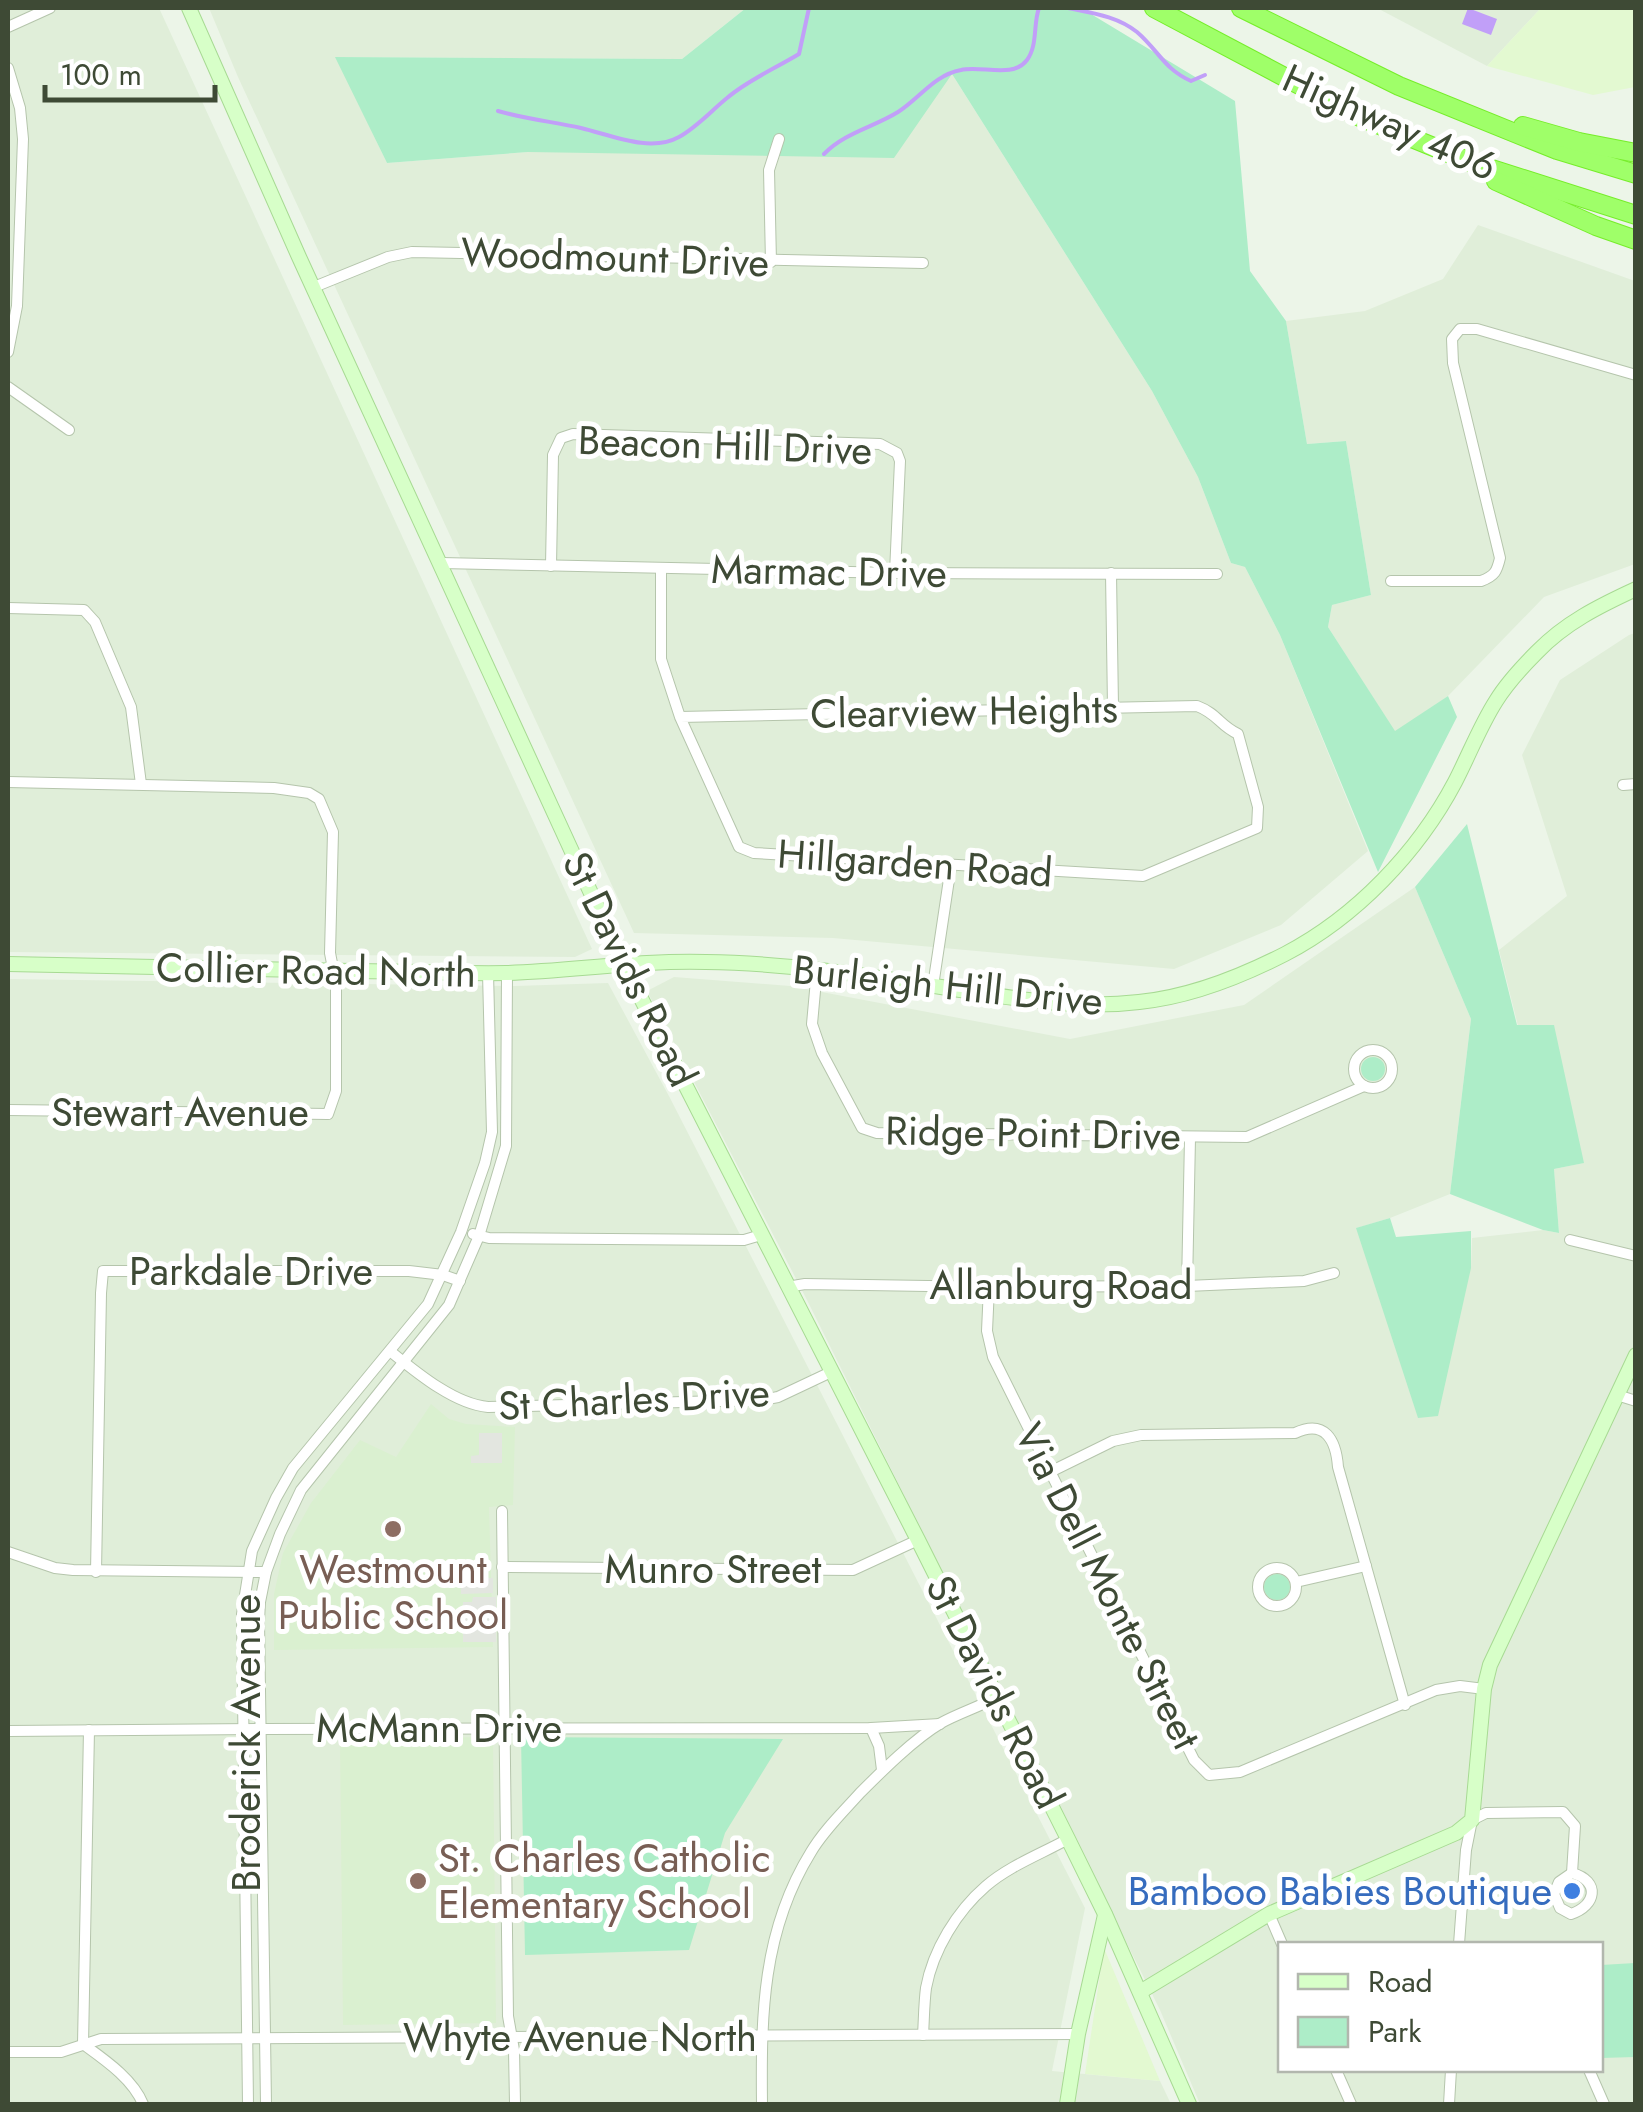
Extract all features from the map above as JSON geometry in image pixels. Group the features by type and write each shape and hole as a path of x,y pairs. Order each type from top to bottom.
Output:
{"highway":[{"name":"Highway 406","path":"1154,8 1360,117 1473,163 1636,215"},
{"name":"Highway 406","path":"1241,8 1399,86 1557,150 1636,174"},
{"path":"1399,86 1579,142 1636,153"},
{"path":"1360,117 1596,226 1636,240"}],"main road":[{"name":"St Davids Road","path":"189,8 624,965 1068,1839 1189,2104"},
{"name":"Burleigh Hill Drive","path":"624,965 706,962 817,968 1048,1004 1096,1005 1171,996 1239,976 1328,928 1398,864 1428,827 1454,784 1496,701 1538,650 1566,626 1636,589"},
{"name":"Collier Road North","path":"8,964 488,973 624,965"},
{"path":"1140,1992 1269,1914 1456,1833 1472,1820 1484,1689 1490,1665 1636,1355"},
{"path":"1067,2104 1105,1914"}],"street":[{"path":"8,27 50,8"},
{"path":"8,68 20,108 23,139 17,306 8,352"},
{"path":"770,262 769,170 780,139"},
{"name":"Woodmount Drive","path":"314,288 388,257 412,252 923,264"},
{"path":"1391,580 1482,580 1494,576 1500,558 1452,363 1452,339 1460,330 1477,329 1636,374"},
{"path":"8,386 69,430"},
{"name":"Beacon Hill Drive","path":"552,566 553,455 560,438 572,434 880,444 900,460 895,573"},
{"name":"Marmac Drive","path":"440,563 895,573 1217,574"},
{"name":"Hillgarden Road","path":"661,568 661,659 680,717 739,847 754,853 1143,876 1257,828"},
{"path":"1110,573 1113,707"},
{"path":"8,608 84,610 95,622 131,706 140,784"},
{"name":"Clearview Heights","path":"680,717 1197,706 1214,713 1224,727 1238,734 1258,808 1257,828"},
{"path":"8,782 274,788 319,799 333,832 330,953 334,970"},
{"path":"934,986 952,866"},
{"name":"Ridge Point Drive","path":"817,968 812,1024 822,1053 862,1128 877,1133 1253,1136 1364,1086"},
{"name":"Stewart Avenue","path":"8,1110 328,1114 336,1092 334,970"},
{"name":"Broderick Avenue","path":"248,2104 242,1614 248,1572 261,1529 294,1468 428,1304 461,1232 491,1140 488,973"},
{"name":"Broderick Avenue","path":"266,2104 260,1602 266,1572 301,1490 439,1319 460,1281 506,1146 507,973"},
{"path":"1187,1286 1190,1138"},
{"path":"461,1232 489,1238 744,1240 761,1235"},
{"path":"1570,1240 1636,1256"},
{"name":"Parkdale Drive","path":"96,1572 103,1271 409,1271 460,1281"},
{"name":"Allanburg Road","path":"787,1286 1187,1286 1304,1281 1334,1272"},
{"name":"Via Dell Monte Street","path":"989,1287 988,1331 993,1357 1194,1760 1209,1775 1240,1772 1436,1690 1460,1686 1484,1689"},
{"name":"St Charles Drive","path":"390,1351 459,1400 488,1407 762,1400 778,1397 831,1372"},
{"path":"1617,1395 1636,1401"},
{"path":"1050,1472 1113,1441 1141,1435 1295,1433 1308,1427 1324,1431 1336,1445 1338,1466 1405,1704"},
{"path":"502,1511 508,2016 514,2050 515,2104"},
{"name":"Munro Street","path":"502,1567 853,1570 918,1540"},
{"path":"8,1552 54,1568 96,1572 266,1572"},
{"path":"1296,1582 1366,1566"},
{"path":"762,2104 767,1969 790,1892 811,1852 882,1770 940,1724 997,1697"},
{"name":"McMann Drive","path":"8,1731 871,1728 940,1724"},
{"path":"871,1728 882,1770"},
{"path":"89,1730 83,2044 127,2080 143,2104"},
{"path":"1459,1942 1472,1820 1486,1813 1563,1812 1575,1826 1572,1873"},
{"path":"923,2035 926,1988 949,1930 986,1886 1068,1839"},
{"path":"1269,1914 1281,1942"},
{"name":"Whyte Avenue North","path":"8,2052 62,2052 101,2039 1078,2034"},
{"path":"1337,2072 1351,2104"},
{"path":"1449,2104 1451,2072"},
{"path":"1590,2072 1604,2104"}],"shaded area":[{"path":"8,8 159,8 592,949 575,957 8,952"},
{"path":"209,8 746,8 682,59 336,57 387,163 528,152 952,74 1152,391 1198,477 1231,563 1245,567 1280,635 1368,851 1281,925 1174,969 833,938 634,933"},
{"path":"1377,8 1541,8 1487,66"},
{"path":"1468,8 1497,19 1491,35 1462,24"},
{"path":"1541,8 1635,8 1635,87 1593,95 1487,66"},
{"path":"1478,225 1635,281 1635,564 1544,597 1448,696 1395,732 1328,627 1332,605 1371,595 1346,441 1307,444 1286,321 1365,311 1443,279"},
{"path":"1635,633 1635,2104 1200,2104 1160,2010 807,1300 647,991 674,977 790,986 1070,1039 1244,1005 1415,887 1471,1019 1450,1194 1357,1228 1471,1268 1472,1238 1543,1230 1559,1233 1554,1169 1583,1163 1518,1026 1499,950 1567,896 1522,755 1560,680"},
{"path":"8,979 515,986 608,983 1085,1908 1052,2071 1160,2081 1171,2104 8,2104"},
{"name":"Westmount Public School","path":"431,1404 449,1419 466,1424 515,1427 513,1505 489,1507 493,1647 274,1650 274,1594 283,1553 311,1503 360,1440 396,1457"},
{"path":"479,1433 502,1433 502,1463 471,1463 471,1456 479,1455"},
{"path":"461,1578 493,1578 493,1593 461,1594"},
{"path":"473,1597 496,1597 496,1642 463,1642 463,1602 472,1602"},
{"name":"St. Charles Catholic Elementary School","path":"493,1737 496,2023 343,2025 340,1739"},
{"path":"1104,1948 1160,2081 1085,2074"}],"green space":[{"path":"746,8 1081,8 1235,101 1250,271 1286,321 1307,444 1346,441 1371,595 1332,605 1328,627 1395,731 1448,696 1457,717 1378,872 1280,635 1245,567 1231,563 1198,477 1152,391 952,74 894,158 528,152 387,163 335,57 682,59"},
{"path":"1467,824 1517,1025 1554,1025 1584,1163 1554,1169 1559,1233 1450,1194 1471,1019 1415,887"},
{"path":"1368,1057 1378,1057 1385,1069 1378,1081 1368,1081 1361,1074 1361,1064"},
{"path":"1390,1218 1396,1237 1471,1231 1471,1268 1438,1416 1418,1418 1356,1228"},
{"path":"1277,1574 1286,1578 1290,1587 1286,1596 1277,1600 1268,1596 1264,1587 1268,1578"},
{"path":"521,1737 783,1739 725,1833 689,1950 525,1955"},
{"path":"1635,1963 1635,2057 1603,2058 1603,1965"}],"waterway":[{"path":"498,111 630,141 668,141 692,129 744,86 799,54 809,8"},
{"path":"824,154 850,135 898,112 951,73 1021,66 1033,48 1039,8"},
{"path":"1068,8 1121,22 1145,39 1174,71 1191,81 1205,75"}],"place":[{"name":"Westmount Public School","path":"393,1529"},
{"name":"St. Charles Catholic Elementary School","path":"418,1881"},
{"name":"Bamboo Babies Boutique","path":"1572,1891"}]}
